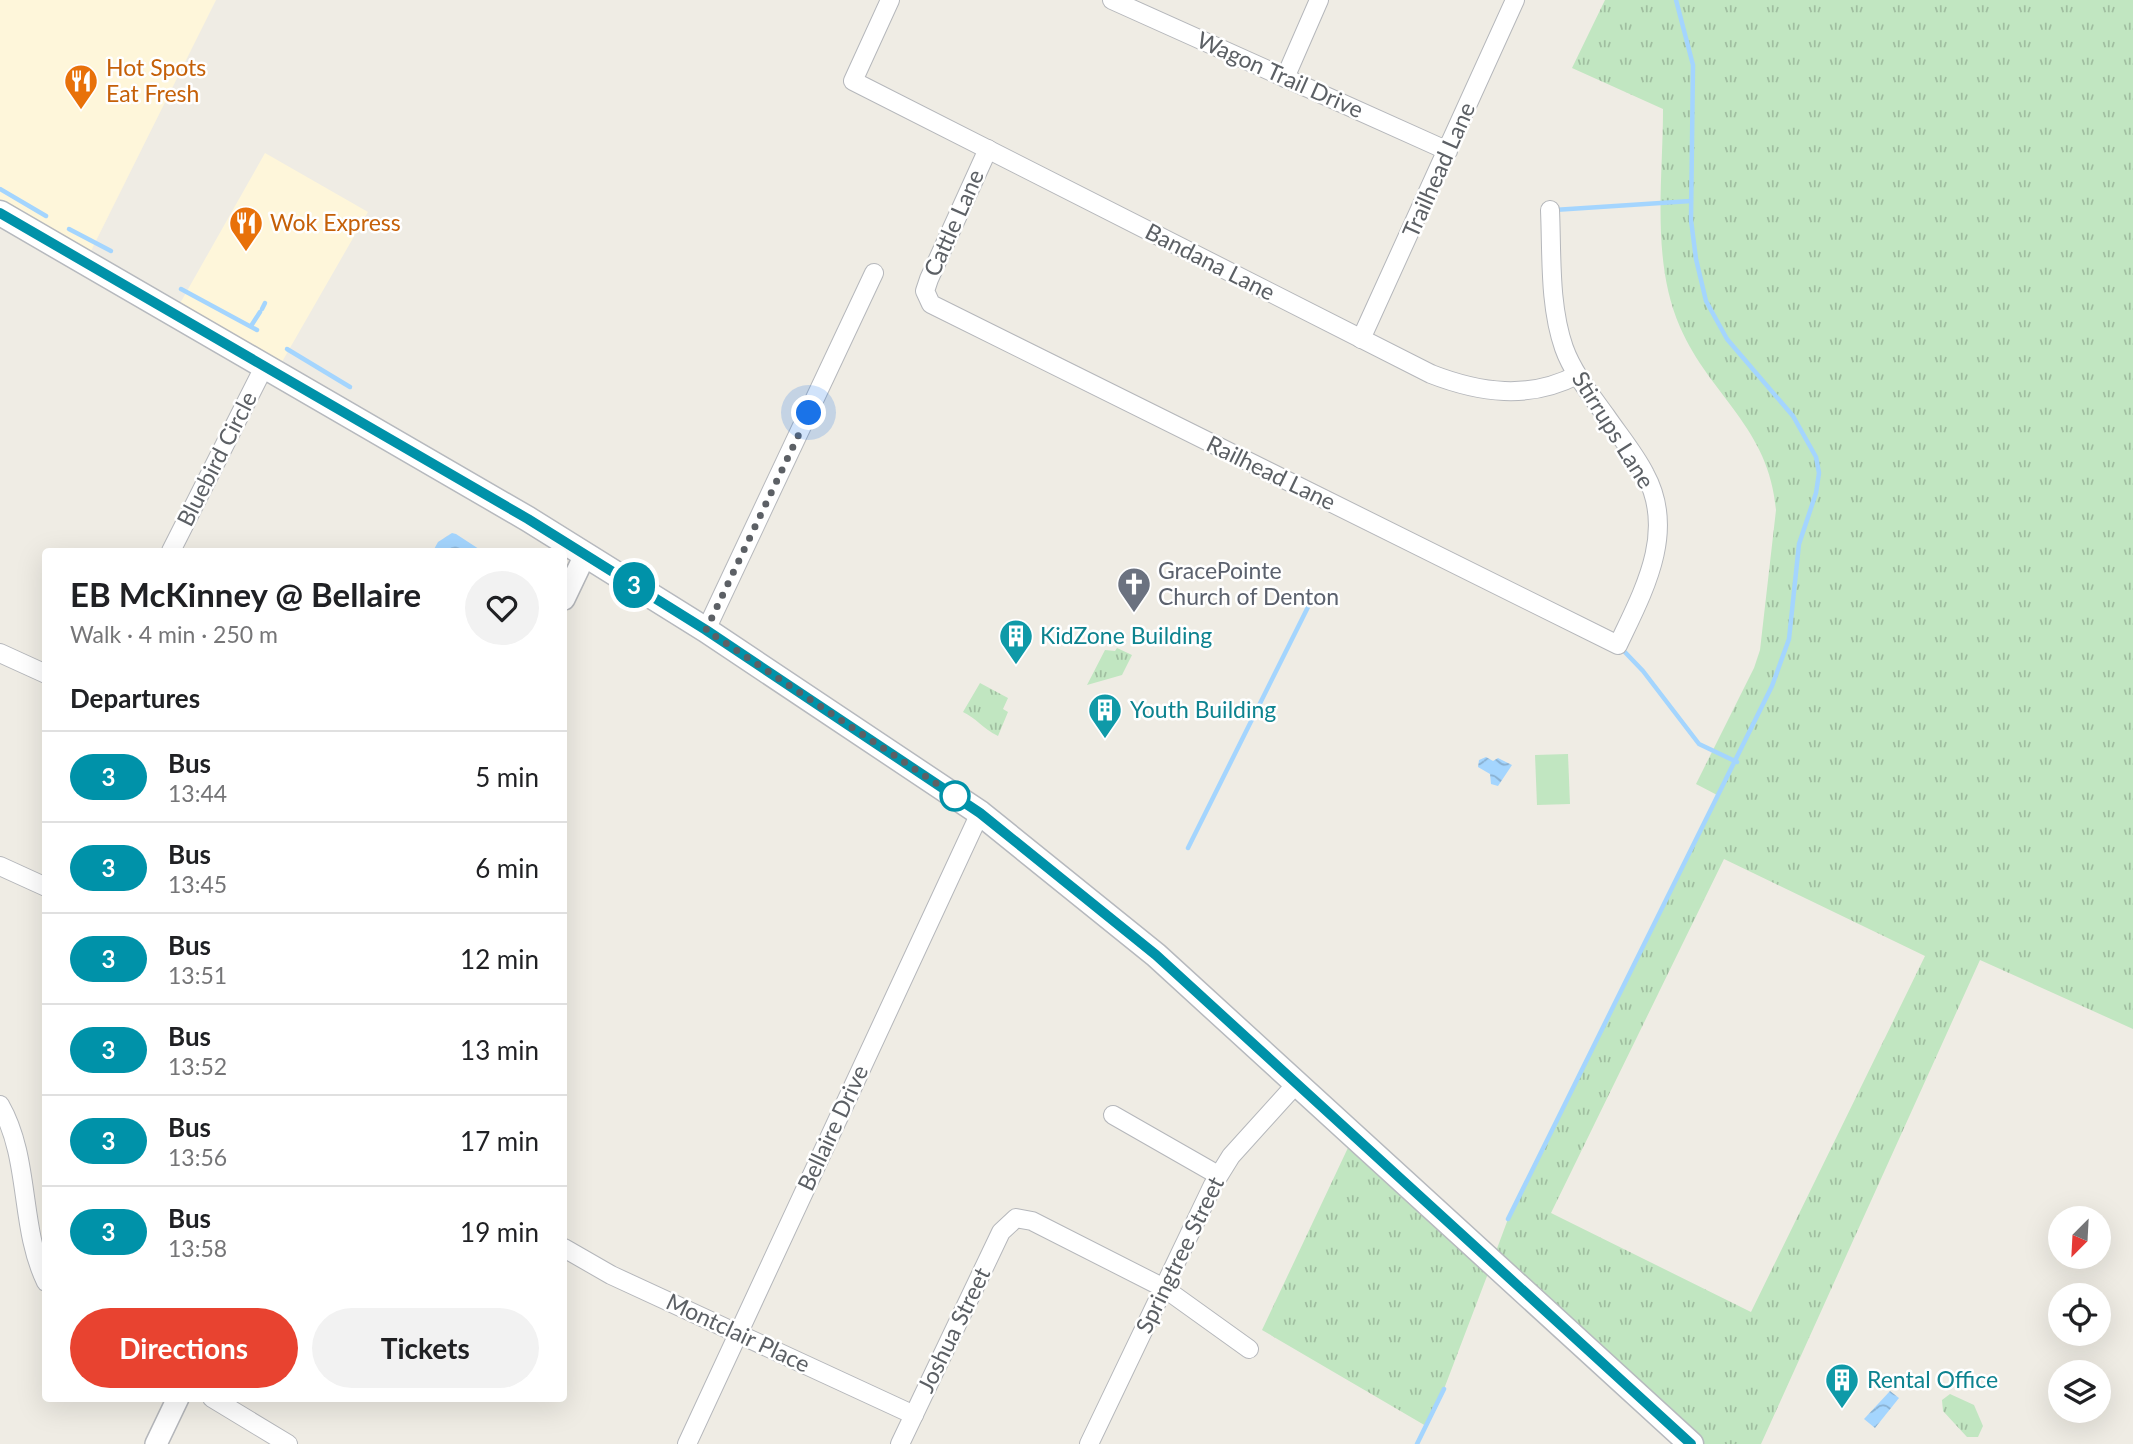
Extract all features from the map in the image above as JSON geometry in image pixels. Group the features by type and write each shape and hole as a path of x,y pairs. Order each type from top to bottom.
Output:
{"main road":[{"path":"0,214 585,555 706,630 980,813 1123,927 1691,1444"}],"street":[{"name":"Bandana Lane","path":"890,0 853,81 1431,374 1479,389 1526,392 1552,387 1577,375"},
{"path":"1285,78 1319,0"},
{"name":"Trailhead Lane","path":"1362,339 1515,0"},
{"name":"Wagon Trail Drive","path":"1117,1 1448,151"},
{"name":"Cattle Lane","path":"926,299 925,290 933,269 988,149"},
{"name":"Stirrups Lane","path":"1550,210 1555,306 1564,349 1577,375 1645,473 1655,496 1659,518 1658,541 1647,583 1618,645"},
{"path":"706,630 874,273"},
{"name":"Railhead Lane","path":"926,299 937,308 1618,645"},
{"name":"Bluebird Circle","path":"173,548 264,367"},
{"path":"567,593 585,555"},
{"path":"0,653 42,672"},
{"name":"Bellaire Drive","path":"687,1444 980,813"},
{"path":"0,866 42,885"},
{"name":"Springtree Street","path":"1089,1444 1218,1175 1238,1148 1297,1083"},
{"path":"0,1105 13,1138 35,1254 42,1272"},
{"path":"1114,1115 1218,1175"},
{"name":"Joshua Street","path":"900,1444 999,1235 1013,1219 1031,1221 1164,1288"},
{"name":"Montclair Place","path":"567,1250 611,1275 914,1415"},
{"path":"1164,1288 1249,1349"},
{"path":"156,1444 176,1402"},
{"path":"219,1402 288,1444"}],"shaded area":[{"path":"0,0 216,0 85,263 0,213"},
{"path":"265,153 368,212 275,374 174,314"}],"green space":[{"path":"1605,0 2133,0 2133,1029 1980,960 1761,1444 1691,1444 1492,1263 1444,1389 1426,1426 1262,1330 1354,1135 1492,1262 1508,1219 1719,796 1696,784 1754,668 1760,650 1776,510 1771,481 1750,434 1692,351 1671,302 1662,248 1663,109 1572,68","holes":["1724,859 1925,956 1751,1312 1551,1213"]},
{"path":"1117,648 1132,655 1122,675 1087,685 1105,650 1115,651"},
{"path":"980,683 1008,698 1003,709 1008,712 998,736 963,712"},
{"path":"1568,754 1570,804 1537,805 1535,755"},
{"path":"1950,1394 1974,1405 1983,1426 1978,1437 1967,1437 1943,1411 1942,1400"}],"water":[{"path":"452,533 477,548 435,548 438,542"},
{"path":"1486,757 1493,761 1498,758 1512,765 1498,786 1491,784 1490,774 1478,767 1479,760"},
{"path":"1890,1391 1899,1398 1875,1428 1864,1419"}],"waterway":[{"path":"1508,1219 1772,686 1789,639 1799,544 1816,493 1819,473 1816,457 1793,416 1727,339 1706,301 1696,259 1691,220 1693,65 1676,0"},
{"path":"0,189 46,216"},
{"path":"1554,210 1691,201"},
{"path":"69,229 111,251"},
{"path":"181,289 257,330"},
{"path":"262,309 265,303"},
{"path":"251,326 260,312"},
{"path":"287,349 350,387"},
{"path":"1188,848 1309,605"},
{"path":"1621,648 1643,671 1699,744 1737,762"},
{"path":"1417,1444 1444,1389"}],"bus line":[{"name":"3","path":"0,213 528,519 706,630 1019,841 1156,955 1291,1076 1691,1444"}],"place":[{"name":"Hot Spots Eat Fresh","path":"81,111"},
{"name":"Wok Express","path":"246,253"},
{"name":"GracePointe Church of Denton","path":"1134,614"},
{"name":"KidZone Building","path":"1016,666"},
{"name":"Youth Building","path":"1105,740"},
{"name":"Rental Office","path":"1842,1410"}],"route":[{"path":"809,413 706,630 958,798 955,796"}]}
